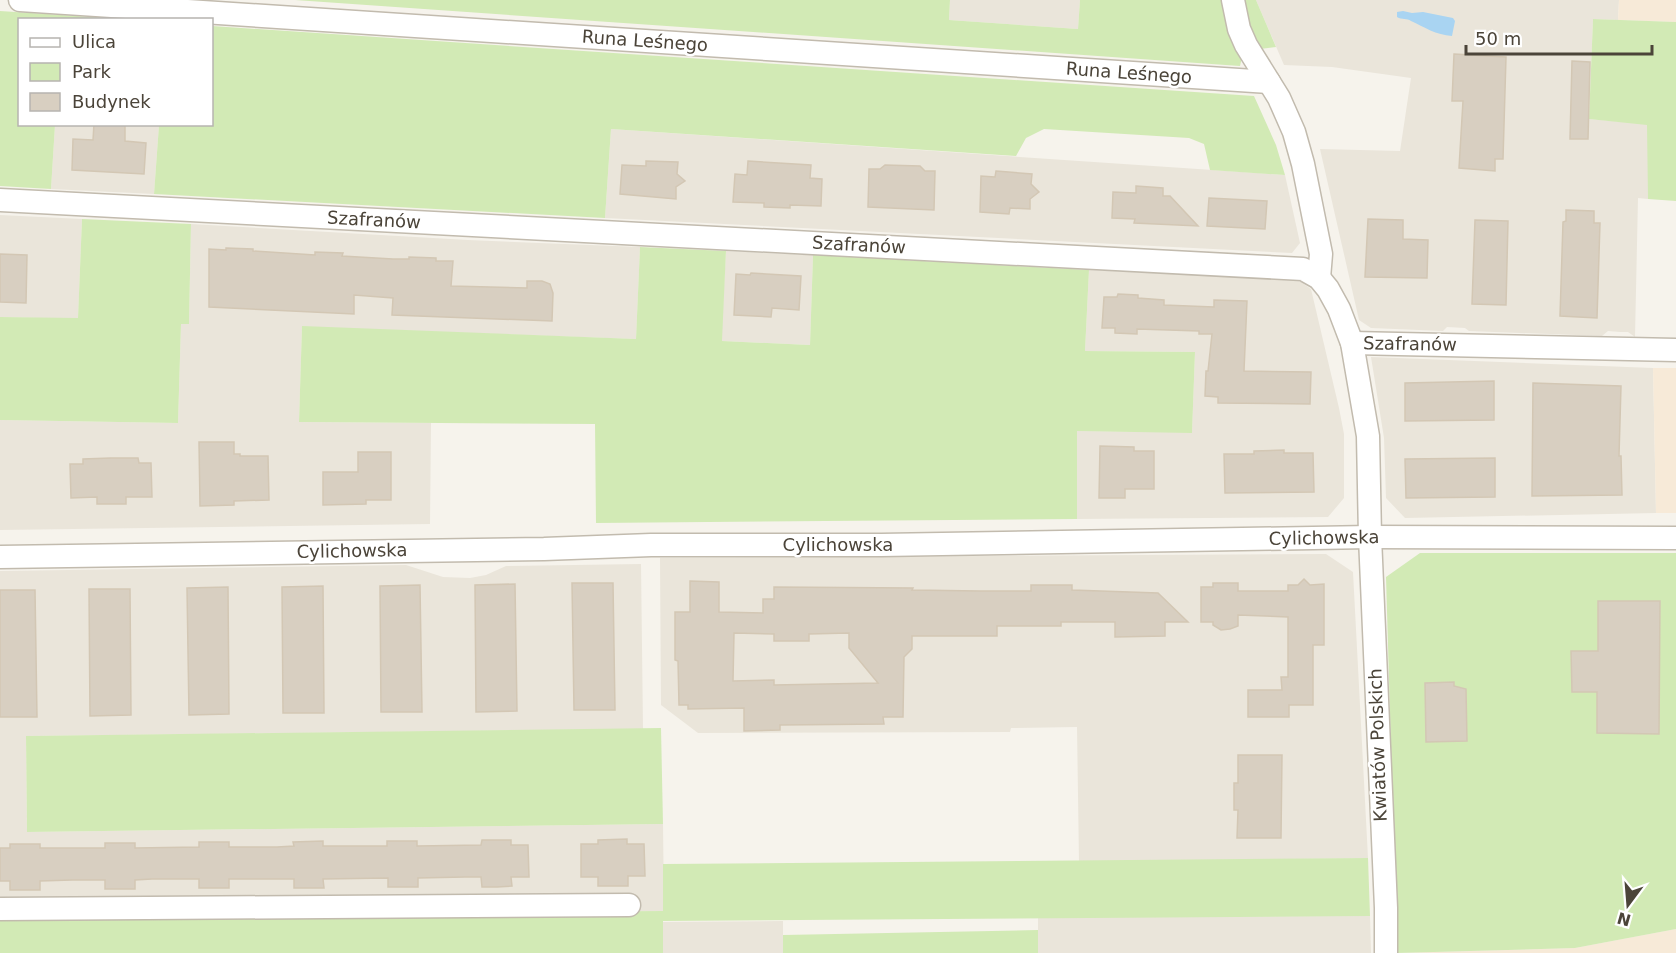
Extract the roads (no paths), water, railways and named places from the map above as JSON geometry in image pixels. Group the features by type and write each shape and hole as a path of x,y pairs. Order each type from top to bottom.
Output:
{"street":[{"name":"Runa Leśnego","path":"20,0 1269,82"},
{"path":"1233,0 1239,28 1246,45 1279,98 1303,164 1321,254 1319,278"},
{"name":"Szafranów","path":"0,200 1303,269 1319,278 1328,289 1339,309 1352,343 1676,350"},
{"name":"Kwiatów Polskich","path":"1352,343 1368,436 1386,953"},
{"name":"Cylichowska","path":"0,556 544,549 651,545 881,545 1370,537 1676,538"},
{"path":"0,909 629,905"}],"water":[{"path":"1397,12 1453,18 1455,21 1452,36 1397,17"}]}
